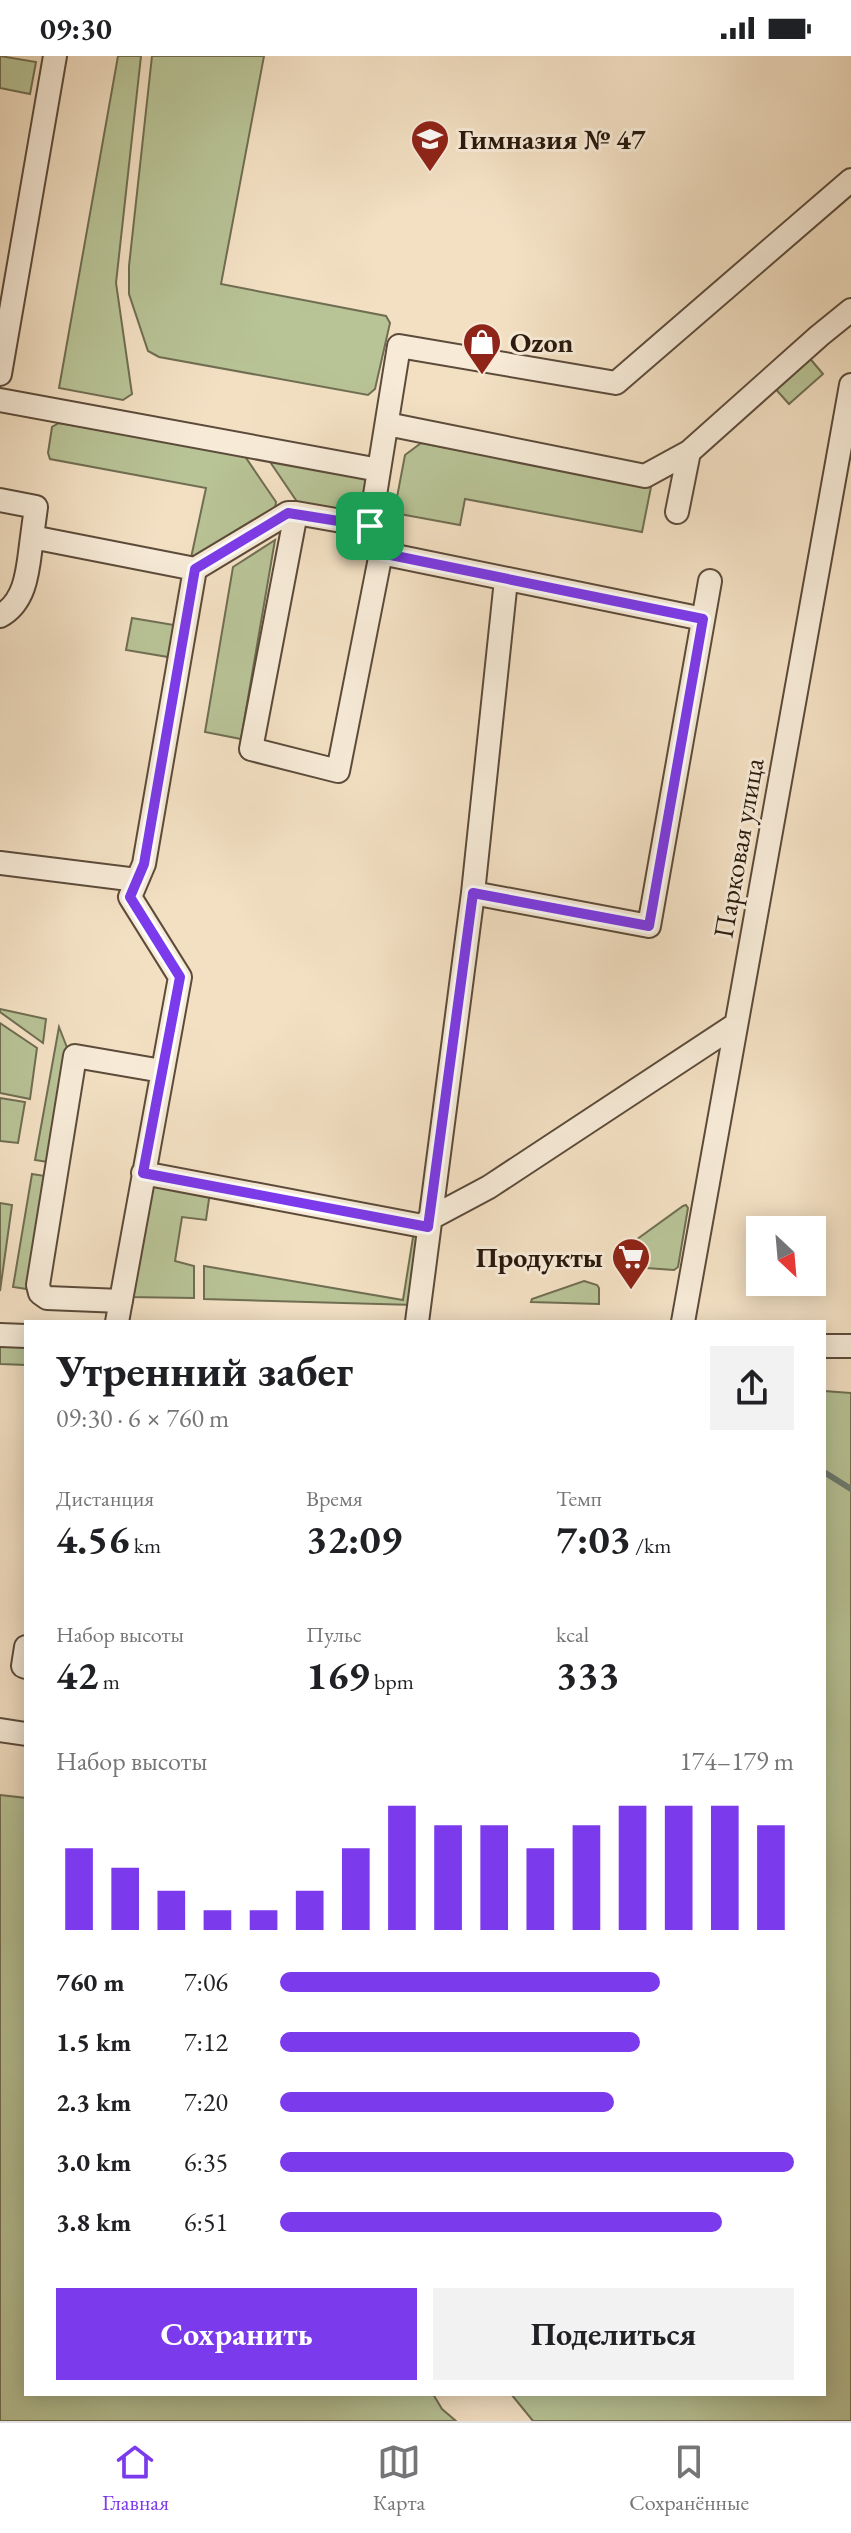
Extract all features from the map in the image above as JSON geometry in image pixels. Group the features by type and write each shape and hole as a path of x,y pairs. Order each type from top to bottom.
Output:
{"street":[{"path":"0,374 55,56"},
{"path":"296,513 251,749 338,771 381,553 370,526 399,346 616,383 851,180"},
{"path":"387,424 645,476 689,452 851,310"},
{"name":"Парковая улица","path":"683,1320 851,385"},
{"path":"0,400 379,470"},
{"path":"677,512 689,452"},
{"path":"0,500 36,507 24,587 12,609 0,616"},
{"path":"32,537 195,569 288,513 370,526"},
{"path":"381,553 703,619"},
{"path":"162,1071 75,1056 38,1285 40,1293 47,1298 119,1311 180,977 130,897 144,864 195,569"},
{"path":"417,1320 473,893 506,580"},
{"path":"473,893 649,926 710,581"},
{"path":"0,863 137,880"},
{"path":"143,1173 429,1223 735,1025"},
{"path":"0,1335 24,1336"},
{"path":"826,1346 851,1346"},
{"path":"0,1730 24,1734"}],"green space":[{"path":"0,56 36,62 30,94 0,88"},
{"path":"118,56 141,56 116,283 132,394 123,400 59,388"},
{"path":"152,56 264,56 221,284 386,316 390,323 375,389 368,395 159,357 148,351 129,294 129,266"},
{"path":"807,355 823,374 789,404 772,385"},
{"path":"59,423 244,455 276,502 275,509 196,560 191,558 206,488 50,459 52,427"},
{"path":"421,443 651,487 642,532 465,499 460,525 394,513 405,455"},
{"path":"264,453 370,474 364,515 298,503"},
{"path":"275,540 241,739 205,732 233,567"},
{"path":"132,618 180,626 174,658 126,650"},
{"path":"0,1009 46,1019 43,1043 0,1012"},
{"path":"0,1023 37,1048 30,1099 0,1093"},
{"path":"59,1027 68,1050 48,1162 35,1160"},
{"path":"0,1098 25,1102 18,1143 0,1141"},
{"path":"32,1174 45,1176 27,1289 13,1287"},
{"path":"146,1182 210,1192 206,1220 182,1217 175,1261 194,1266 194,1298 127,1297"},
{"path":"0,1203 12,1205 0,1291"},
{"path":"686,1205 678,1267 674,1270 632,1267 629,1264 629,1245"},
{"path":"414,1231 422,1232 414,1305 204,1299 204,1266 403,1300"},
{"path":"584,1281 599,1288 599,1304 531,1302 532,1299"},
{"path":"0,1341 24,1342 24,1365 0,1364"},
{"path":"826,1391 851,1393 851,2421 533,2421 513,2396 826,2396"},
{"path":"0,1795 24,1798 24,2396 434,2396 442,2409 456,2421 0,2421"}],"waterway":[{"path":"826,1473 851,1489"}],"place":[{"name":"Гимназия № 47","path":"430,173"},
{"name":"Ozon","path":"482,376"},
{"name":"Продукты","path":"631,1291"}],"route":[{"path":"288,513 370,526 381,553 703,619 649,926 473,893 428,1227 143,1173 180,977 130,897 144,864 195,569 288,513"}]}
